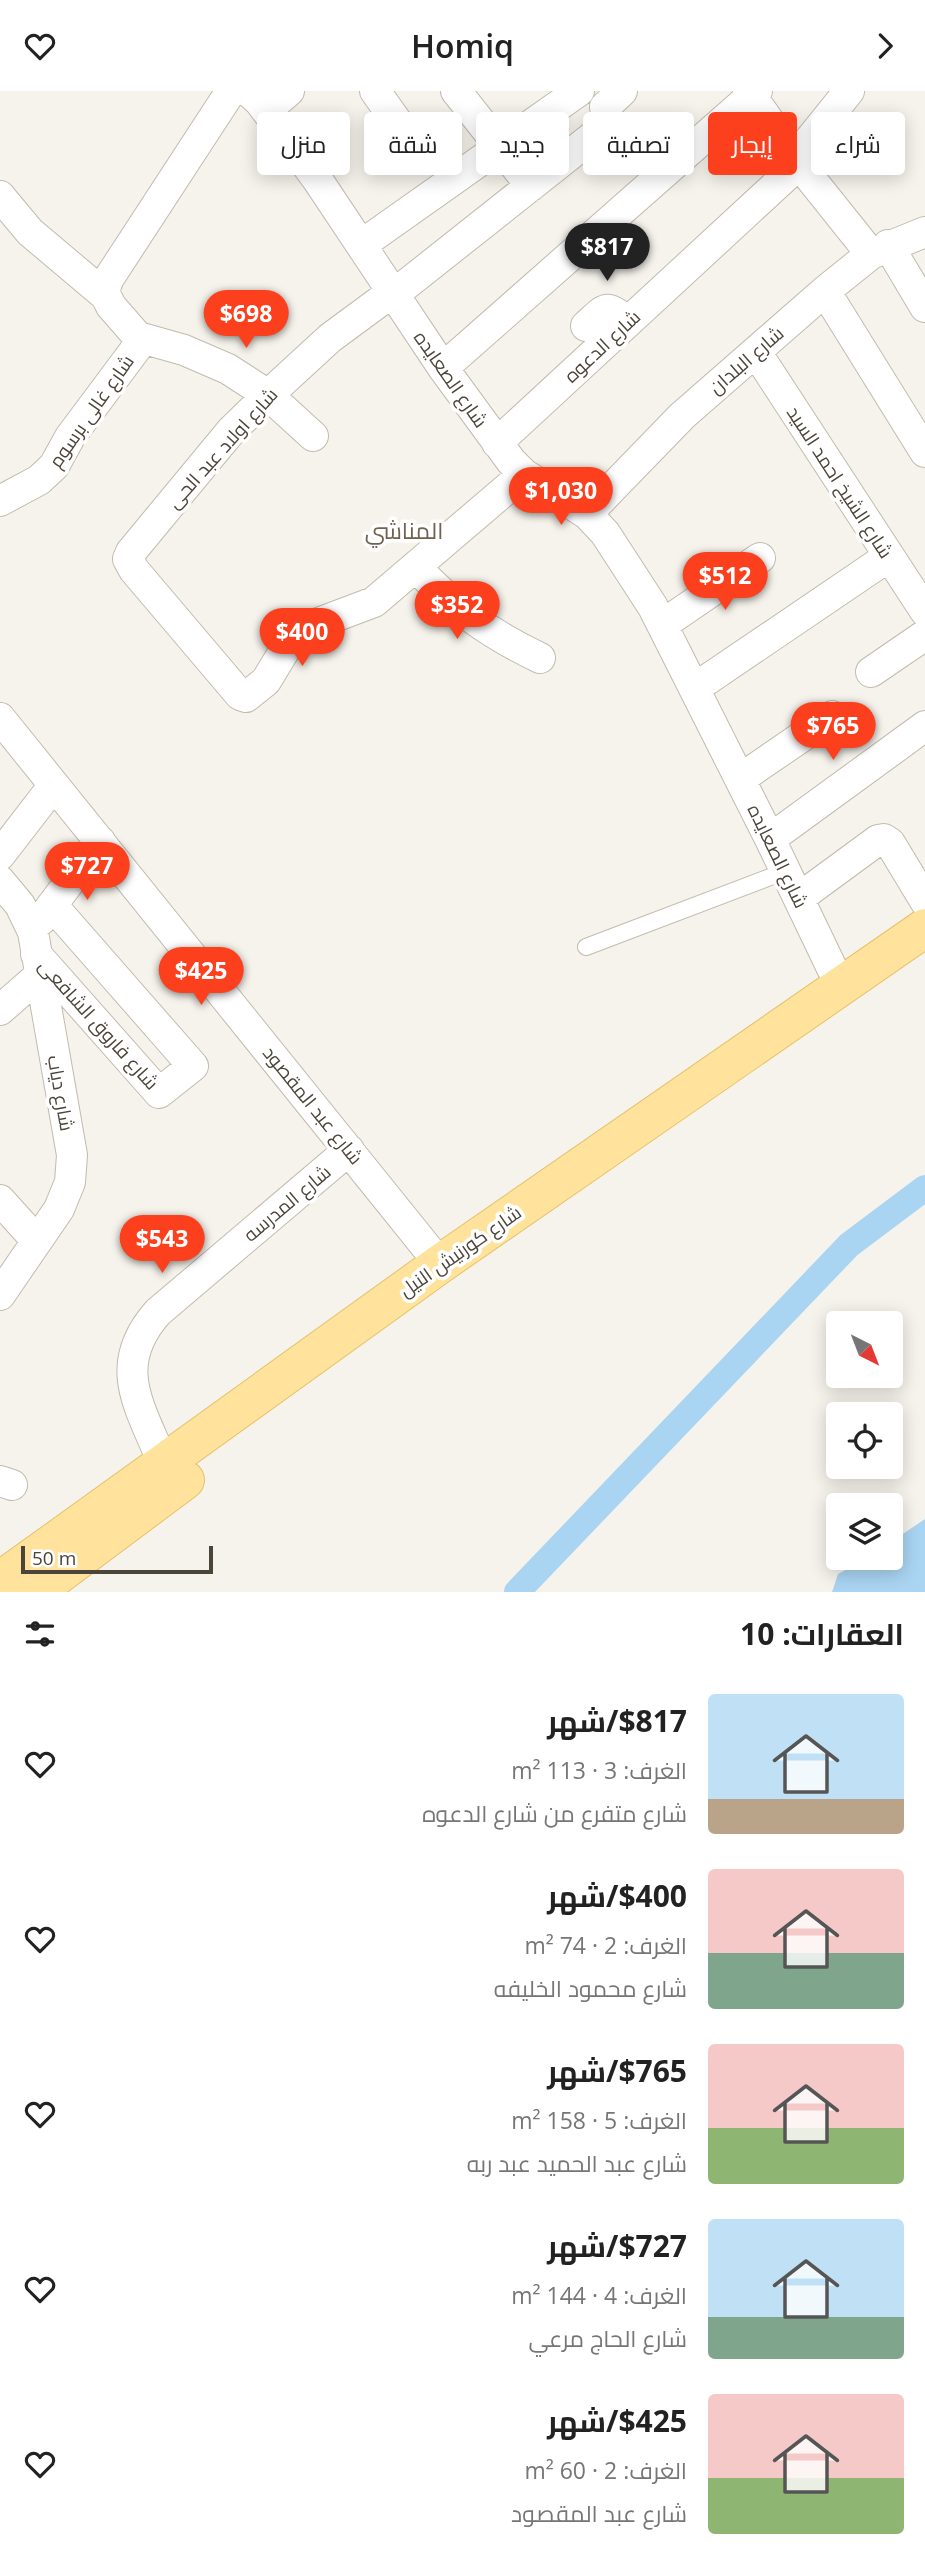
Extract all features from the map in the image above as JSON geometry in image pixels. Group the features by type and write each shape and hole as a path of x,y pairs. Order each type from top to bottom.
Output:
{"main road":[{"name":"شارع كورنيش النيل","path":"35,1592 442,1291 654,1141 793,1032 839,985 925,927"},
{"name":"شارع كورنيش النيل","path":"0,1581 440,1264 793,1032 925,956"}],"street":[{"path":"231,91 109,278 105,288 106,296 111,306 138,337 184,350 228,369 268,395 313,436"},
{"path":"257,101 289,91"},
{"path":"375,91 390,112"},
{"path":"456,91 476,117"},
{"path":"549,112 579,91"},
{"name":"شارع اولاد عبد الحى","path":"415,567 374,601 313,625 286,648 266,681 244,697 134,570 128,559 231,431 268,395 330,338 392,294 605,127 605,107 622,91"},
{"name":"شارع الدعوه","path":"797,161 849,91"},
{"path":"443,368 752,93 765,112"},
{"name":"شارع الصعايده","path":"257,101 317,179 392,294 498,443 524,474 587,514 605,533 662,625 695,688 839,985"},
{"path":"797,161 880,250 925,307"},
{"path":"361,245 476,163"},
{"path":"522,175 531,186"},
{"name":"شارع الدعوه","path":"498,443 782,175"},
{"path":"0,196 30,232 106,296"},
{"name":"شارع البلدان","path":"587,514 682,416 825,291 880,250 925,232"},
{"path":"825,291 925,452"},
{"path":"586,326 609,308 627,323"},
{"name":"شارع غالى برسوم","path":"0,501 38,480 54,466 70,437 138,346 138,337"},
{"name":"شارع الشيخ احمد السيد","path":"756,352 888,557 921,597"},
{"path":"524,474 415,567 442,595 472,620 505,641 540,658"},
{"path":"695,688 888,557"},
{"path":"662,625 760,558"},
{"path":"871,672 925,635"},
{"path":"740,779 832,716"},
{"name":"شارع عبد المقصود","path":"0,718 440,1264"},
{"path":"770,839 925,726"},
{"path":"4,888 54,785"},
{"path":"799,898 882,839 890,843 925,901"},
{"path":"0,1010 36,954 52,905 100,841"},
{"name":"شارع دياب","path":"0,1295 66,1195 72,1155 36,954 4,888"},
{"name":"شارع فاروق الشافعى","path":"36,954 158,1092 162,1093 193,1064 52,905"},
{"name":"شارع المدرسه","path":"163,1463 131,1375 133,1351 142,1330 158,1312 349,1150"},
{"path":"0,1201 37,1241"}],"lane":[{"path":"586,947 786,871"}],"water":[{"path":"925,1519 925,1592 832,1592 838,1574 846,1570 903,1570 903,1534"}],"waterway":[{"path":"517,1592 849,1245 925,1188"}],"district":[{"name":"المناشي","path":"404,531"}]}
